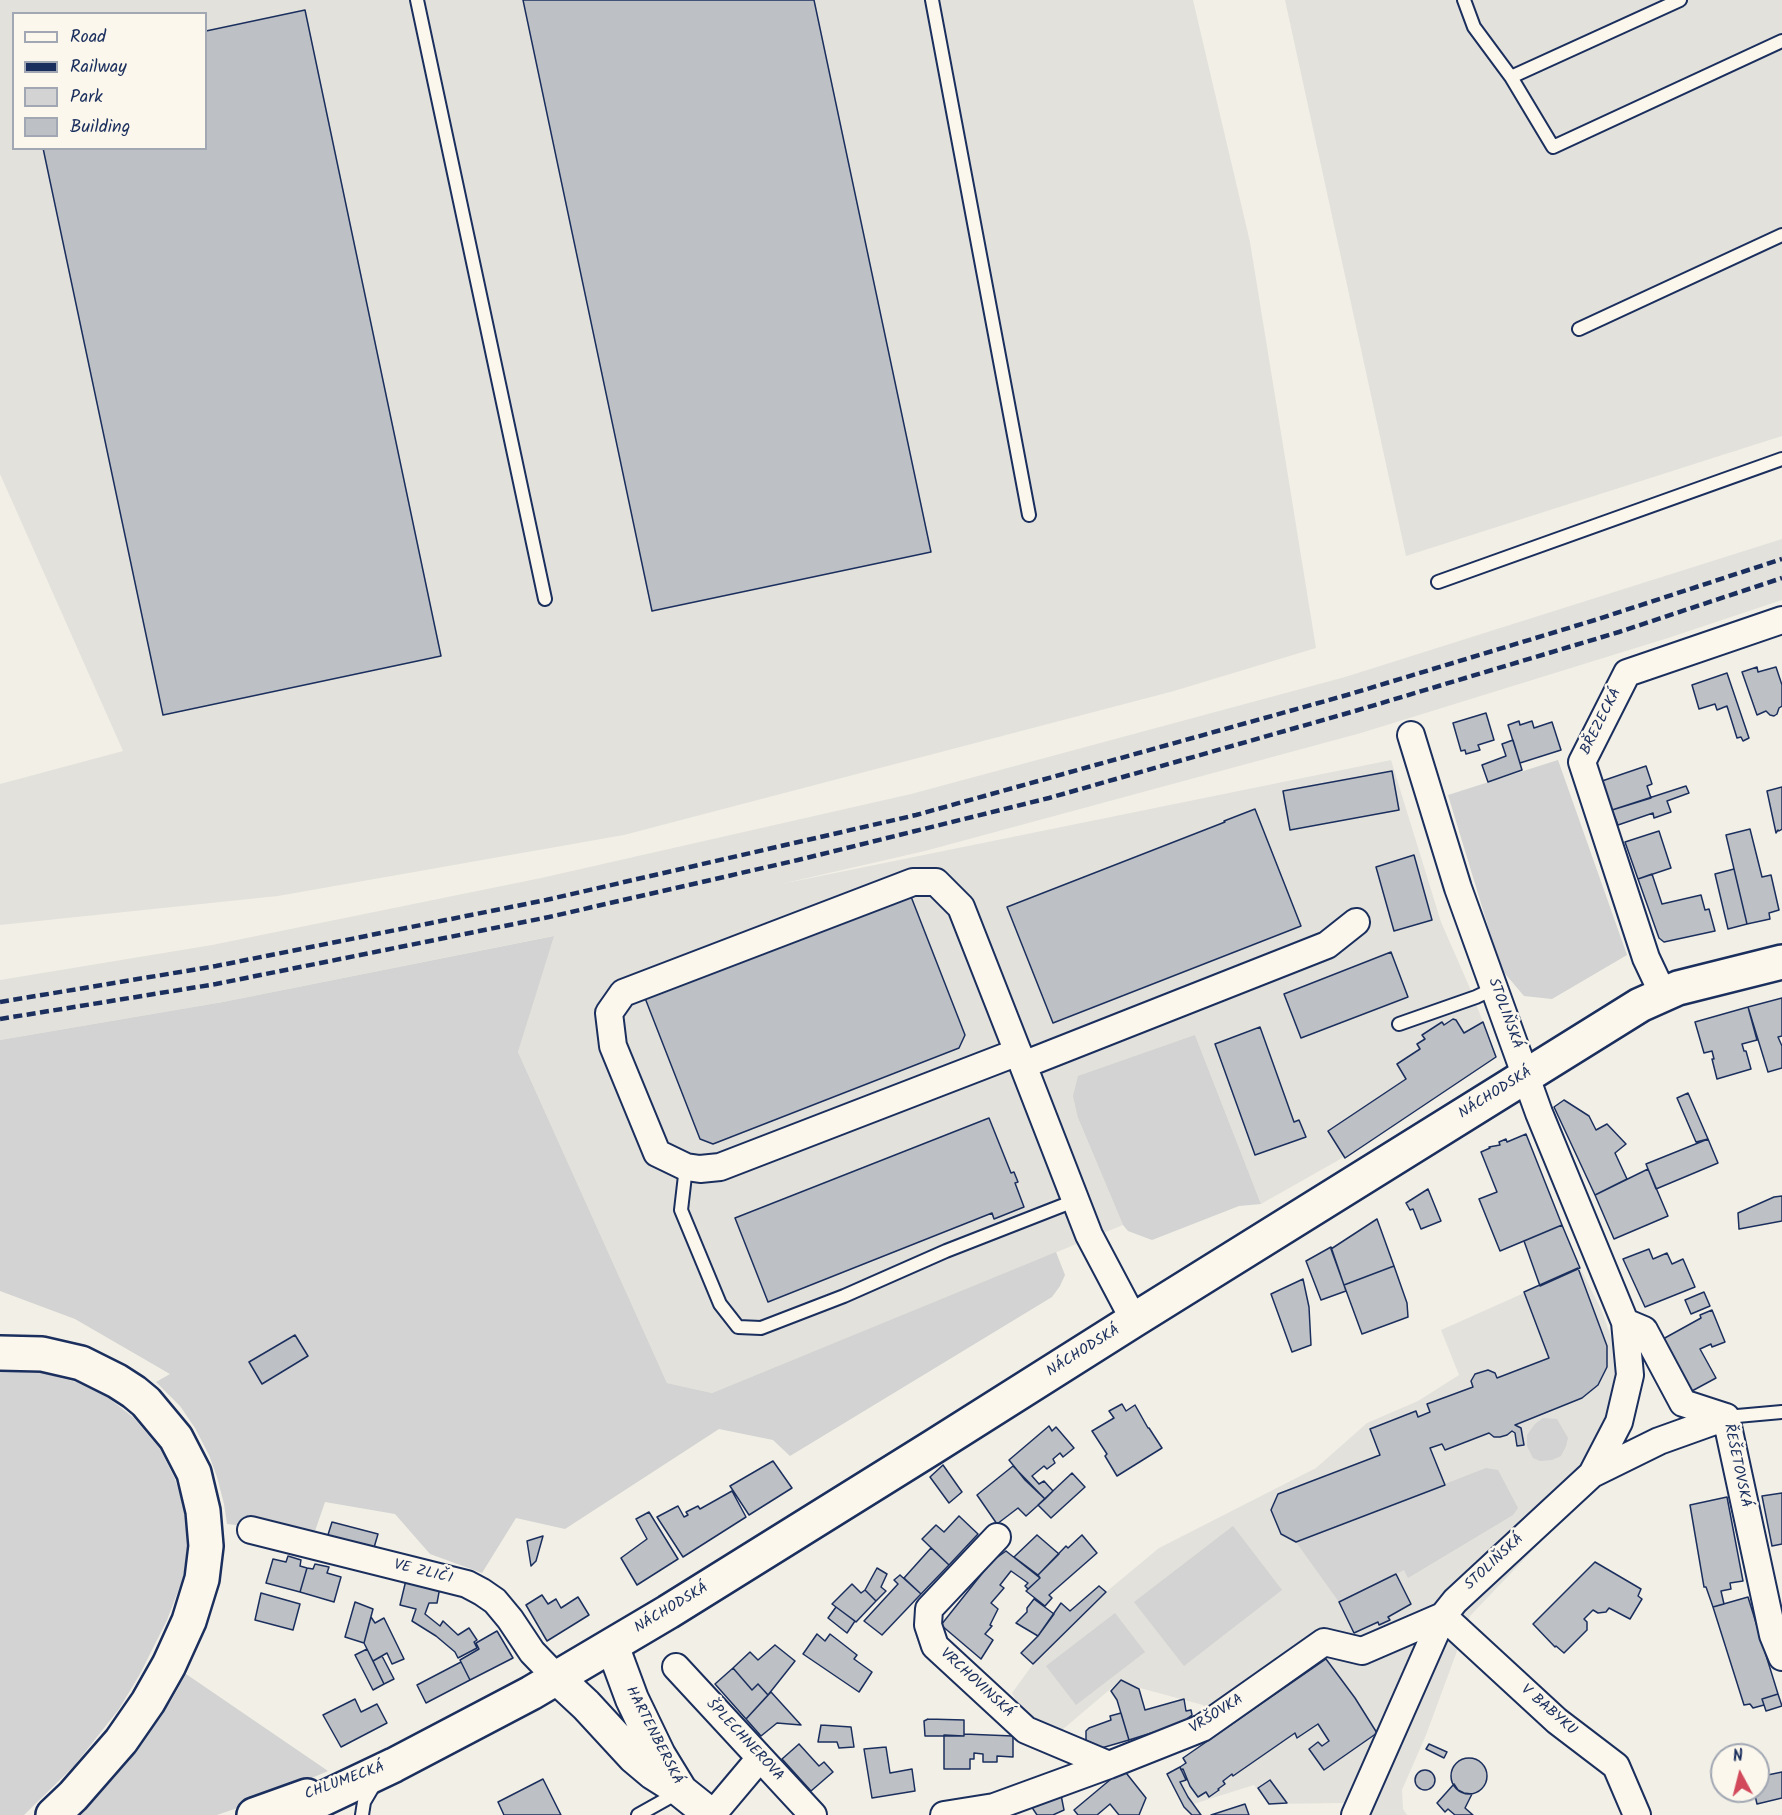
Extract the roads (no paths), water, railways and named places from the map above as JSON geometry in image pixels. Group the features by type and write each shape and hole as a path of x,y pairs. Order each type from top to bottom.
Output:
{"main road":[{"name":"NÁCHODSKÁ","path":"394,1765 557,1678 612,1645 1640,1005 1663,994 1701,981 1782,962"},
{"path":"0,1353 42,1354 72,1360 100,1371 134,1392 146,1402 176,1438 194,1473 203,1511 206,1546 202,1579 189,1621 169,1665 148,1702 121,1741 73,1796 53,1815"},
{"name":"CHLUMECKÁ","path":"254,1815 394,1765"},
{"name":"CHLUMECKÁ","path":"289,1815 394,1765"}],"street":[{"name":"BŘEZECKÁ","path":"1663,994 1646,958 1582,762 1628,673 1782,620"},
{"name":"STOLIŇSKÁ","path":"1355,1815 1443,1616 1455,1601 1592,1474 1618,1422 1630,1375 1625,1322 1539,1113 1458,888 1411,735"},
{"path":"1134,1320 1100,1258 1074,1201 1021,1058 961,907 936,882 913,882 623,993 609,1012 613,1046 657,1153 687,1167 700,1169 720,1167 1021,1058 1326,945 1356,922"},
{"path":"1625,1322 1644,1330 1683,1403 1726,1417"},
{"name":"ŘEŠETOVSKÁ","path":"1592,1474 1659,1441 1726,1417 1773,1635 1782,1658"},
{"name":"VE ZLIČI","path":"251,1530 467,1584 495,1601 532,1652 557,1678"},
{"name":"VRCHOVINSKÁ","path":"997,1537 929,1609 927,1625 935,1646 1026,1730 1109,1765"},
{"name":"VRŠOVKA","path":"944,1815 994,1807 1202,1728 1324,1642 1362,1651 1443,1616"},
{"name":"V BABYKU","path":"1443,1616 1557,1721 1616,1766 1637,1815"},
{"name":"HARTENBERSKÁ","path":"612,1645 632,1699 659,1755 681,1791 711,1815"},
{"name":"ŠPLECHNEROVA","path":"676,1666 813,1815"},
{"path":"557,1678 586,1705 634,1757 653,1773 681,1791"},
{"path":"711,1815 760,1758"}],"lane":[{"path":"417,0 545,599"},
{"path":"932,0 1029,515"},
{"path":"1464,0 1474,27 1511,77 1553,147 1782,41"},
{"path":"1511,77 1680,0"},
{"path":"1579,329 1782,235"},
{"path":"1437,582 1782,459"},
{"path":"1399,1024 1495,988"},
{"path":"687,1167 681,1210 720,1304 738,1327 761,1328 1074,1201"},
{"path":"1726,1417 1782,1412"},
{"path":"362,1815 367,1794 394,1765"},
{"path":"638,1815 681,1791"}],"railway":[{"path":"0,1002 216,966 546,900 916,815 1347,695 1595,620 1782,559"},
{"path":"0,1019 216,984 549,917 798,860 1049,798 1355,711 1619,632 1782,578"}]}
